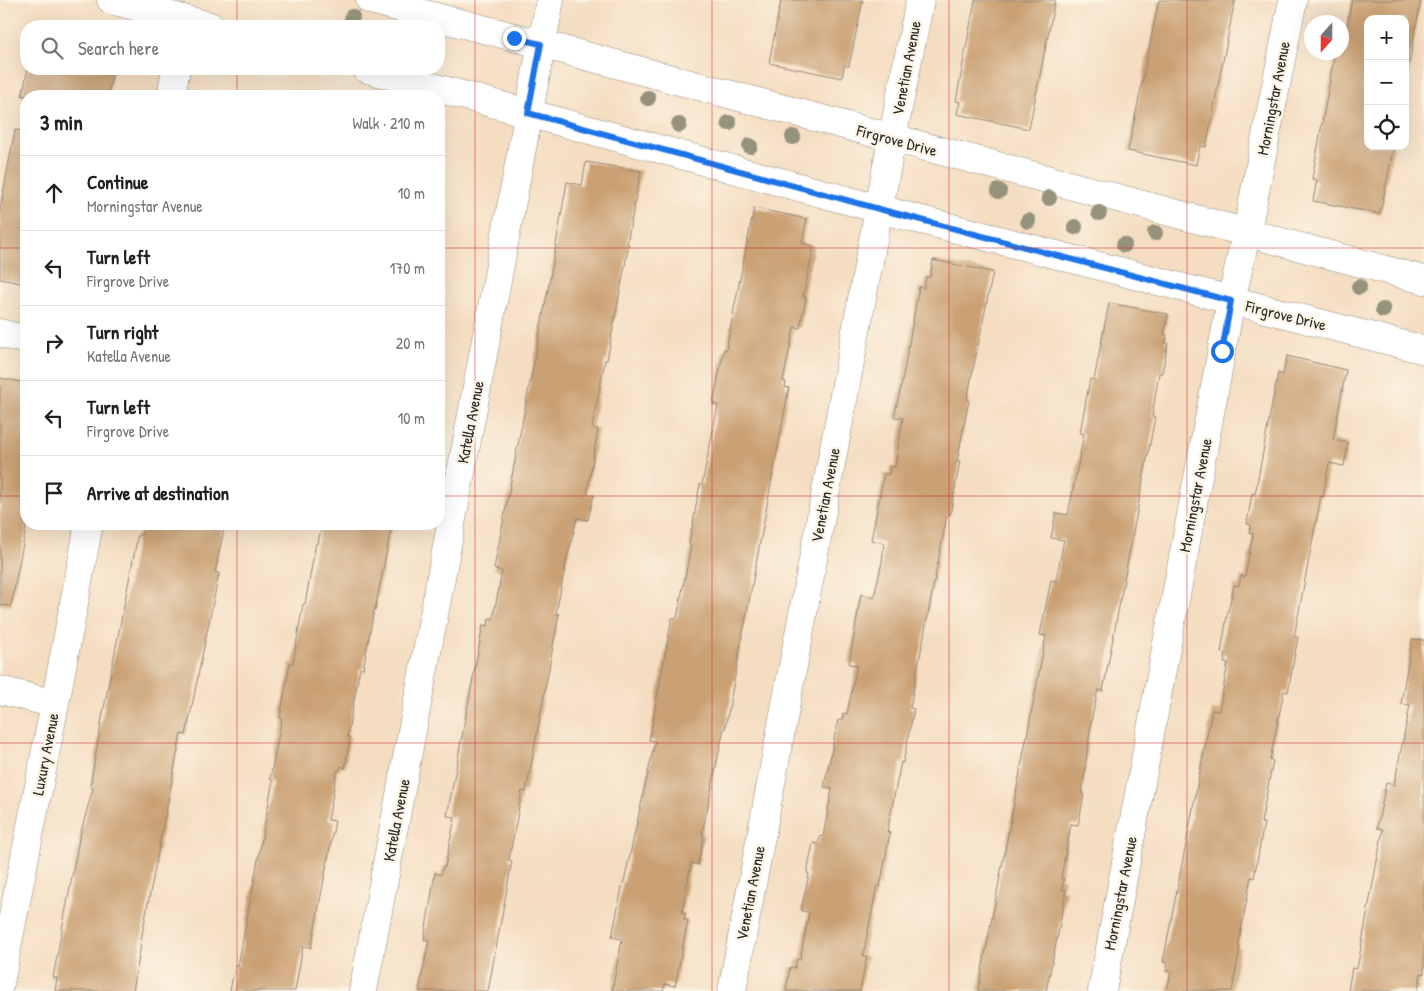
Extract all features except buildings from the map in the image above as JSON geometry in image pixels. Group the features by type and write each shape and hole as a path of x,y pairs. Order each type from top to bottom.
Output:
{"street":[{"path":"111,0 192,18"},
{"name":"Firgrove Drive","path":"370,0 1424,280"},
{"name":"Katella Avenue","path":"363,991 550,0"},
{"name":"Venetian Avenue","path":"732,991 892,139 920,0"},
{"name":"Morningstar Avenue","path":"1102,991 1231,301 1247,232 1293,0"},
{"path":"172,90 175,75"},
{"name":"Firgrove Drive","path":"389,75 444,90"},
{"name":"Firgrove Drive","path":"445,90 879,209 1424,350"},
{"path":"0,333 20,338"},
{"name":"Luxury Avenue","path":"0,983 88,530"},
{"path":"0,690 55,704"}],"route":[{"path":"514,38 541,44 528,113 879,209 1231,301 1222,351"}]}
